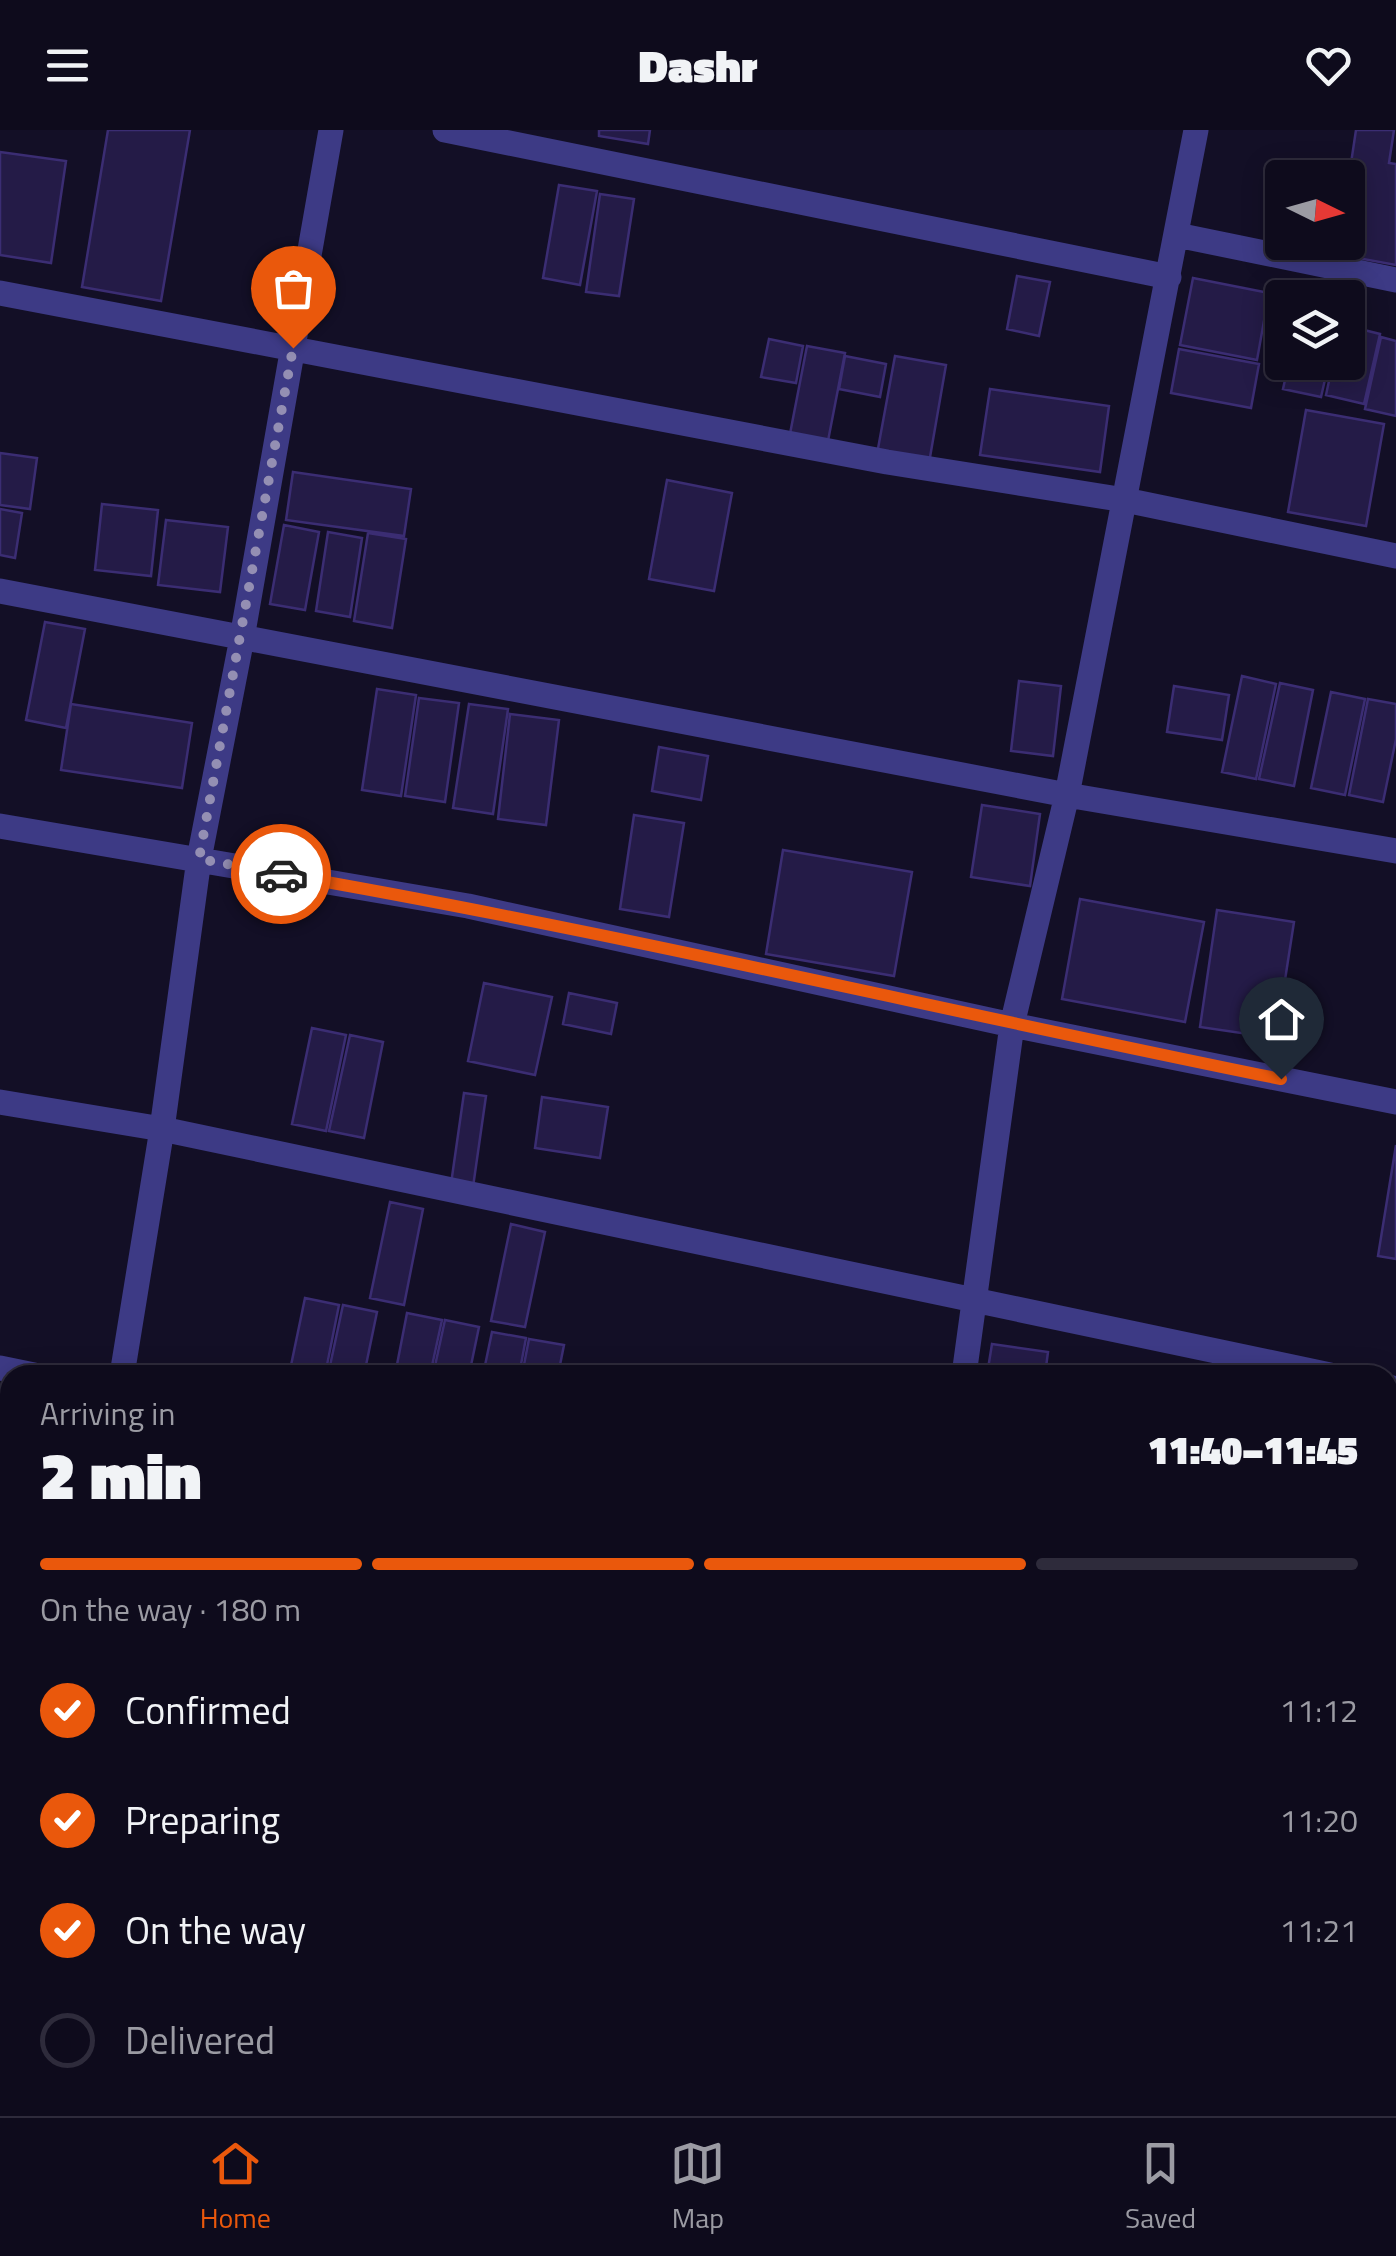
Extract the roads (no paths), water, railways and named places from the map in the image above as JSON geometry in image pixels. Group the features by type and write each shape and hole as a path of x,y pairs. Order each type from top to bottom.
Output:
{"street":[{"path":"124,1365 162,1129 199,859 242,638 330,130"},
{"path":"445,130 1169,277"},
{"path":"965,1365 1012,1025 1067,795 1196,130"},
{"path":"1177,235 1396,280"},
{"path":"0,293 887,462 1125,500 1396,556"},
{"path":"0,592 1067,795 1396,850"},
{"path":"0,826 468,906 1012,1025 1396,1102"},
{"path":"0,1102 162,1129 1283,1365"}]}
